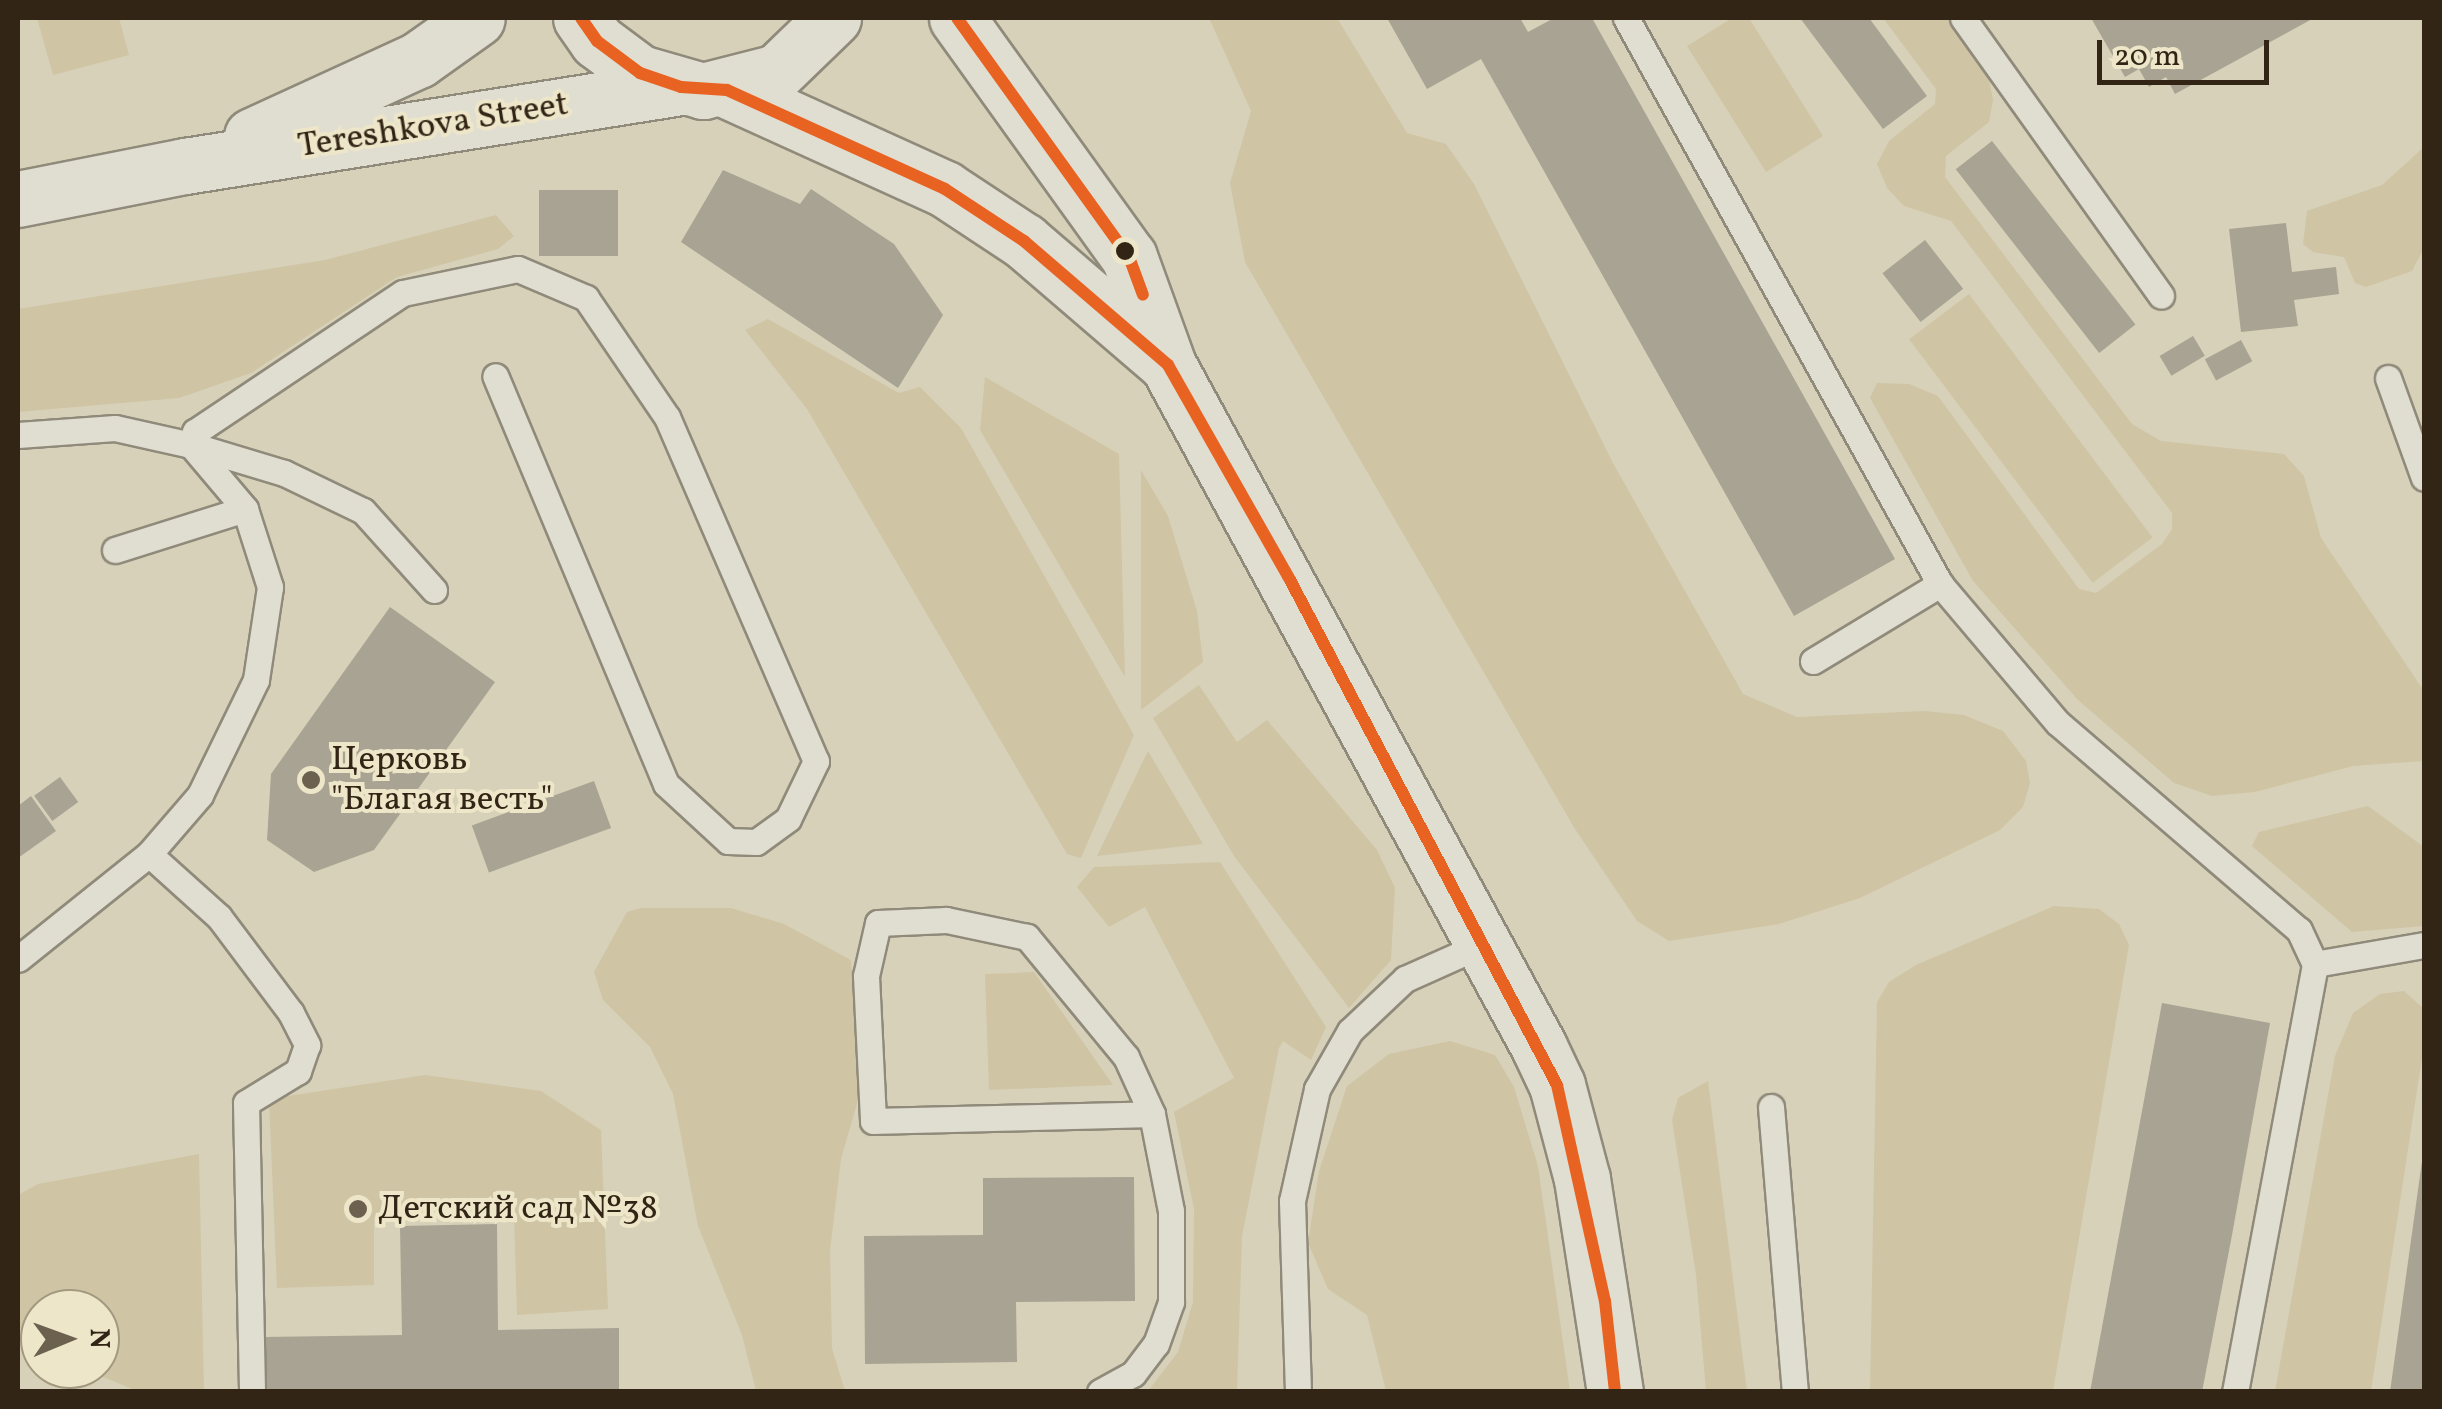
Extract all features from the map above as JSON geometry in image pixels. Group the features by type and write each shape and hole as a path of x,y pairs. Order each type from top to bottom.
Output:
{"main road":[{"name":"Tereshkova Street","path":"185,166 418,60 477,18"},
{"path":"582,18 616,58 704,88 945,189 1024,242 1168,365"},
{"name":"Tereshkova Street","path":"18,199 185,166 704,88 777,72 834,18"},
{"path":"958,18 1129,256 1168,365 1289,578 1557,1085 1599,1266 1616,1392"}],"lane":[{"path":"1626,18 1940,584 2058,723 2300,930 2314,964 2235,1392"},
{"path":"1964,18 2161,296"},
{"path":"191,445 195,432 403,293 518,269 586,298 666,417 816,760 788,819 756,842 728,840 666,784 495,376"},
{"path":"2388,378 2424,478"},
{"path":"18,434 114,428 284,472 363,512 434,590"},
{"path":"18,959 149,854 200,795 256,680 270,586 245,508 191,445"},
{"path":"115,550 245,508"},
{"path":"1813,661 1940,584"},
{"path":"149,854 218,917 292,1013 306,1045 298,1071 246,1103 252,1392"},
{"path":"1100,1392 1133,1374 1156,1344 1171,1302 1171,1211 1152,1114 1126,1058 1028,937 946,920 878,923 866,976 872,1121 1152,1114"},
{"path":"1298,1392 1292,1201 1317,1090 1350,1031 1405,979 1480,945"},
{"path":"2314,964 2424,945"},
{"path":"1770,1107 1795,1392"}],"shaded area":[{"path":"37,18 119,18 129,55 53,75"},
{"path":"1209,18 1337,18 1407,133 1446,144 1474,184 1613,463 1743,694 1797,717 1924,711 1964,715 2003,731 2026,761 2030,783 2023,807 2000,830 1860,898 1779,924 1669,941 1637,921 1575,829 1245,262 1230,183 1251,111"},
{"path":"1732,18 1749,18 1823,136 1766,172 1687,46"},
{"path":"1883,18 1946,18 1987,69 1993,100 1989,122 1946,156 1945,177 2132,424 2161,441 2284,454 2304,476 2321,538 2424,691 2424,761 2353,766 2255,792 2212,796 2174,783 2078,700 1973,581 1870,398 1877,383 1909,384 1938,396 2079,589 2096,593 2162,544 2172,529 2172,513 1951,221 1904,206 1887,188 1877,164 1889,141 1935,104 1936,89"},
{"path":"2424,147 2424,248 2412,271 2366,287 2355,283 2344,257 2313,252 2303,244 2307,211 2382,185"},
{"path":"496,215 514,236 498,249 397,277 251,373 179,398 18,412 18,309 325,260"},
{"path":"1969,294 2153,538 2093,583 1909,339"},
{"path":"768,319 899,393 920,387 961,428 1134,735 1081,858 1067,854 807,409 745,330"},
{"path":"985,377 1119,454 1125,677 980,430"},
{"path":"1141,470 1168,516 1197,611 1203,662 1141,710"},
{"path":"1199,685 1237,742 1267,720 1377,850 1395,888 1391,960 1349,1008 1234,856 1153,718"},
{"path":"1148,751 1203,844 1097,856"},
{"path":"2368,806 2424,847 2424,926 2352,932 2252,846 2259,832"},
{"path":"1220,862 1326,1027 1311,1060 1283,1041 1279,1048 1242,1236 1237,1391 1148,1391 1178,1352 1193,1302 1194,1209 1174,1112 1234,1078 1145,907 1109,927 1077,887 1094,867"},
{"path":"2054,906 2099,909 2119,924 2129,945 2053,1391 1870,1391 1877,1002 1889,982 1916,965"},
{"path":"641,908 731,908 784,924 851,960 861,1090 841,1159 830,1251 832,1348 845,1391 756,1391 742,1335 698,1226 673,1094 650,1047 603,1000 594,972 627,912"},
{"path":"1034,972 1113,1085 989,1090 985,974"},
{"path":"2404,991 2424,1009 2424,1045 2371,1391 2275,1391 2335,1056 2353,1013 2380,994"},
{"path":"1450,1041 1495,1055 1514,1087 1538,1166 1570,1391 1386,1391 1367,1315 1328,1289 1308,1243 1319,1171 1347,1086 1389,1054"},
{"path":"425,1075 541,1091 601,1130 608,1309 517,1315 514,1213 374,1219 374,1285 277,1288 269,1099"},
{"path":"1708,1081 1747,1391 1706,1391 1696,1275 1672,1120 1678,1098"},
{"path":"199,1154 204,1391 137,1391 120,1384 120,1289 20,1289 18,1326 18,1195 38,1184"}],"building":[{"path":"1387,18 1520,18 1528,32 1554,18 1592,18 1895,559 1794,616 1481,59 1427,89"},
{"path":"1800,18 1869,18 1927,96 1883,129"},
{"path":"2091,18 2314,18 2175,94 2166,77 2149,87 2139,69 2125,77"},
{"path":"1992,141 2135,325 2099,353 1956,169"},
{"path":"723,170 800,204 811,189 894,244 943,315 898,388 681,242"},
{"path":"539,190 618,190 618,256 539,256"},
{"path":"2286,223 2292,272 2336,267 2339,294 2294,300 2298,326 2241,332 2229,229"},
{"path":"1925,240 1963,289 1921,322 1882,273"},
{"path":"2193,336 2205,356 2171,376 2160,356"},
{"path":"2241,340 2252,361 2216,380 2205,359"},
{"path":"390,607 495,682 374,850 314,872 267,840 271,774"},
{"path":"60,777 78,802 52,821 34,796"},
{"path":"594,781 611,828 489,872 472,825"},
{"path":"31,796 56,831 18,858 18,806"},
{"path":"2162,1003 2270,1023 2232,1235 2202,1392 2090,1392"},
{"path":"2422,1161 2424,1392 2390,1392"},
{"path":"1134,1177 1135,1301 1016,1302 1017,1362 865,1364 864,1236 983,1235 983,1178"},
{"path":"497,1224 498,1330 619,1328 619,1392 265,1392 264,1337 402,1335 400,1226"}],"transit line":[{"path":"581,18 597,41 640,73 681,87 727,90 945,189 1024,241 1168,365 1289,578 1557,1085 1605,1301 1615,1392"},
{"path":"957,18 1129,257 1143,295"}],"place":[{"name":"Церковь \"Благая весть\"","path":"311,780"},
{"name":"Детский сад №38","path":"358,1209"}]}
